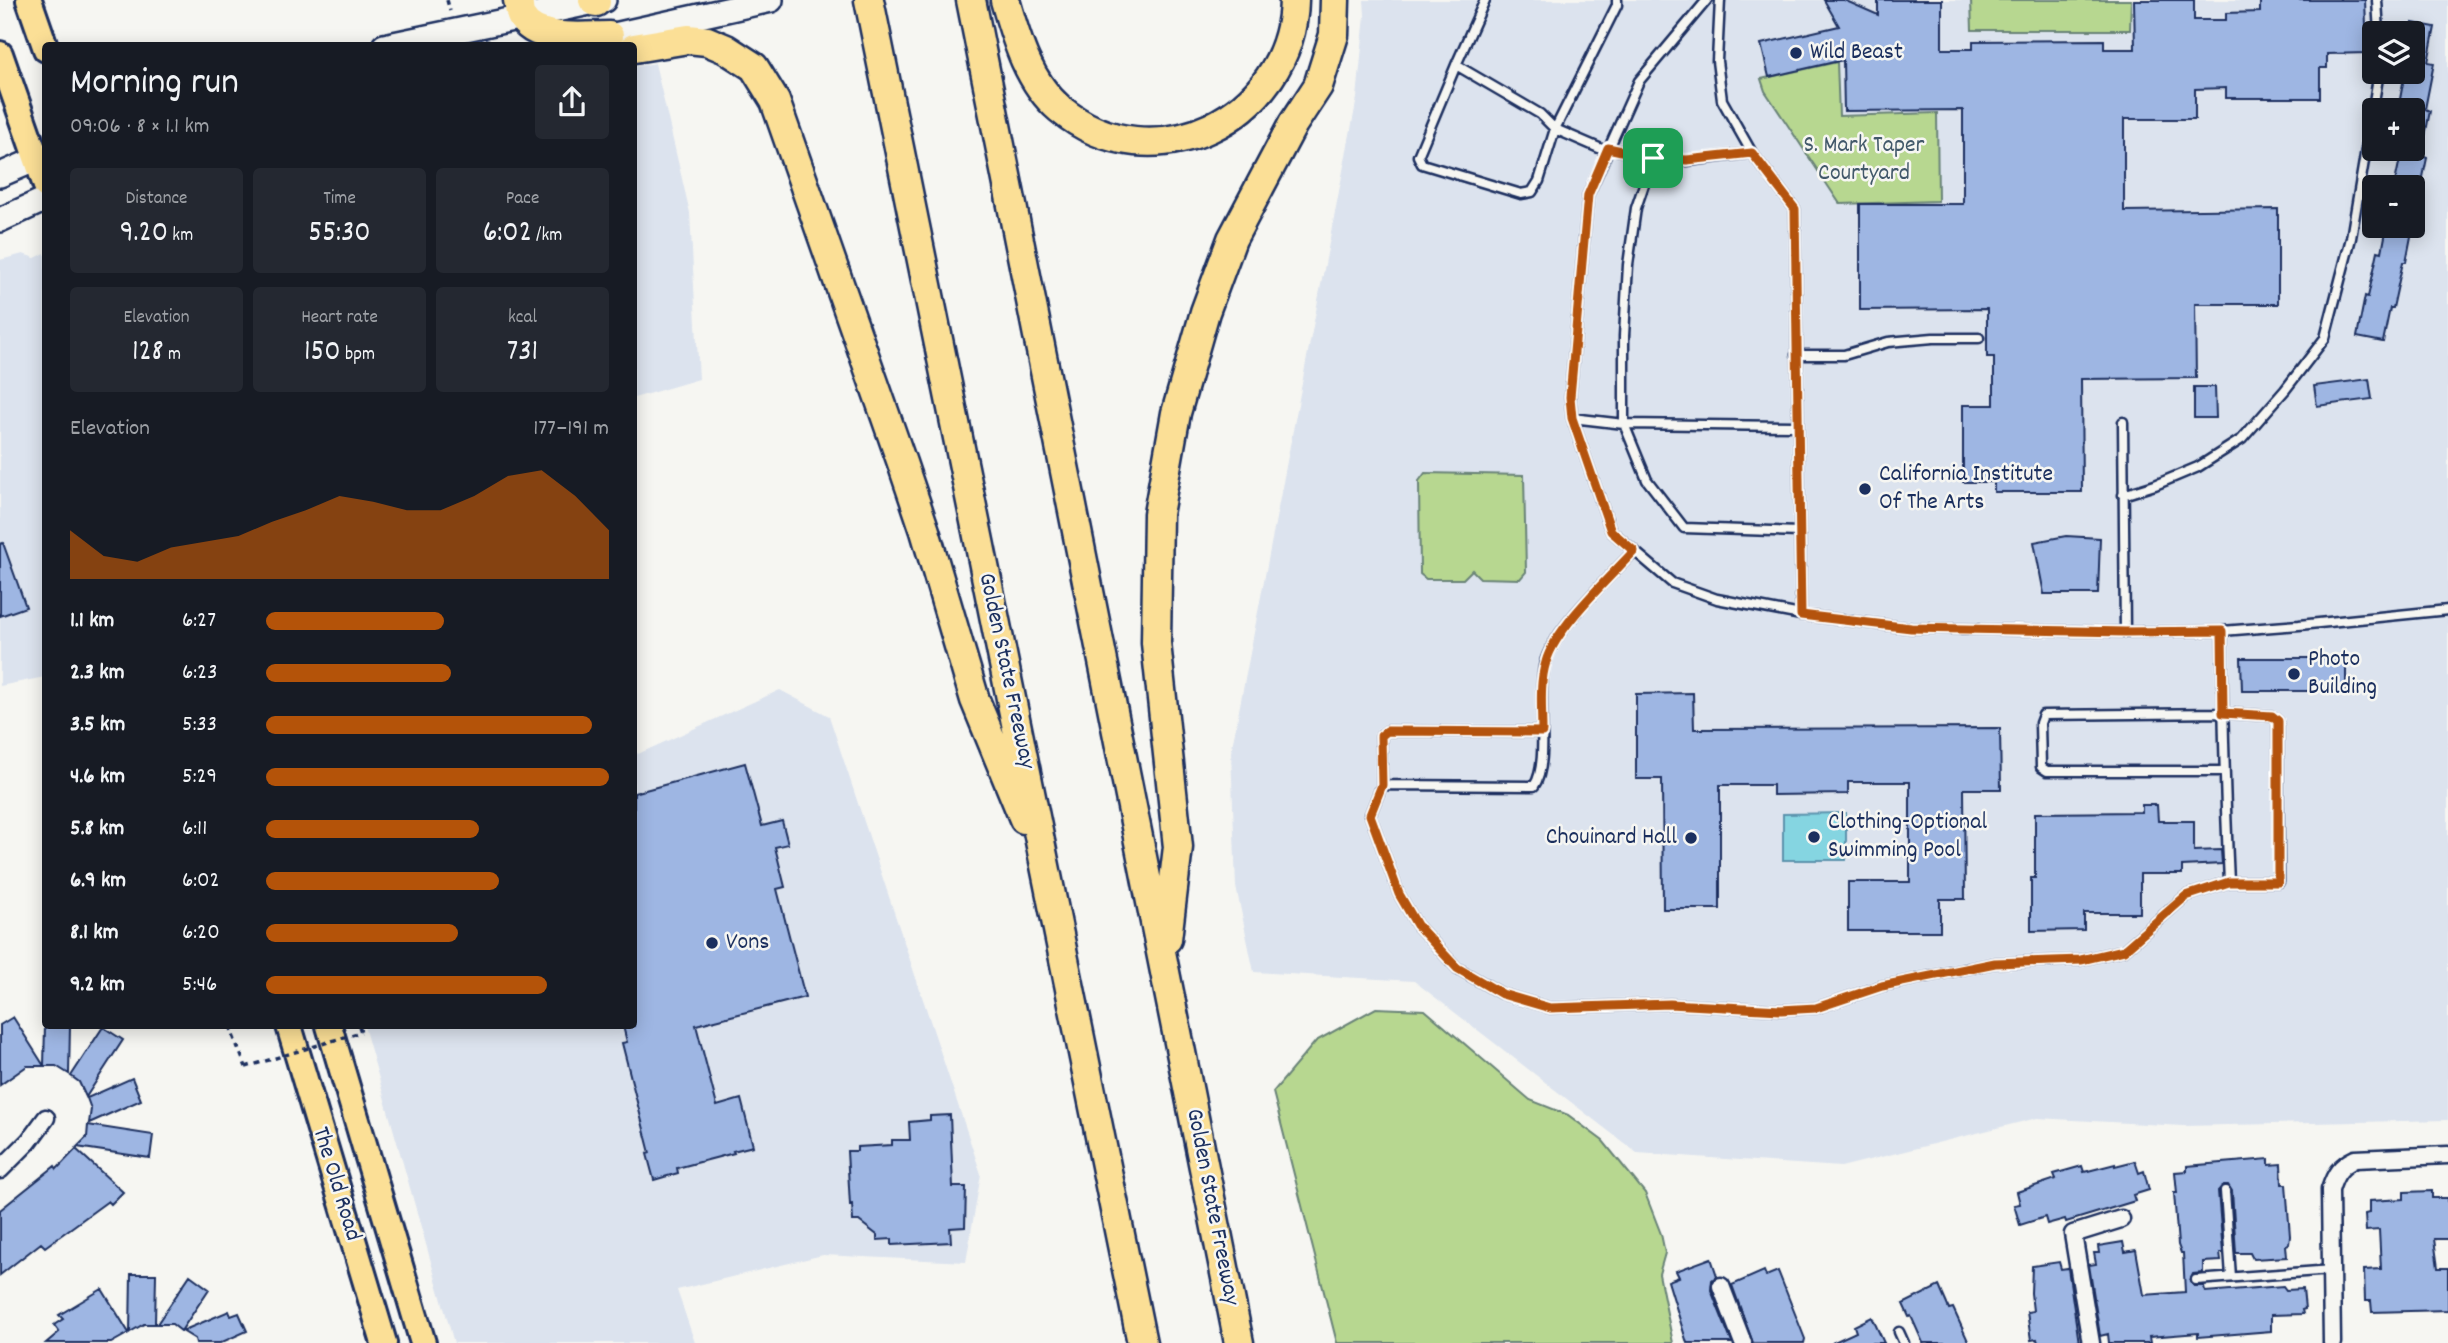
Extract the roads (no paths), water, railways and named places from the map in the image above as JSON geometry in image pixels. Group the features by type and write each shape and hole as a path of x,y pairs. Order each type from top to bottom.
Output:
{"highway":[{"name":"Golden State Freeway","path":"971,0 1239,1343"},
{"path":"1005,0 1019,46 1036,81 1059,108 1087,127 1123,140 1160,142 1195,135 1227,120 1256,95 1277,69 1288,44 1294,18 1294,0"},
{"path":"1164,962 1178,847 1156,643 1158,514 1176,413 1205,312 1232,239 1293,124 1318,86 1334,35 1335,0"},
{"name":"Golden State Freeway","path":"869,1 1142,1343"},
{"path":"519,8 537,32 556,36 621,42 688,39 707,41 726,49 754,67 775,101 925,531 975,700 1049,880"}],"main road":[{"path":"29,0 44,42"},
{"path":"621,42 771,0"},
{"path":"398,42 519,8 598,1"},
{"path":"0,54 40,157 0,175"},
{"path":"0,220 42,201"},
{"name":"The Old Road","path":"290,1029 384,1343"},
{"name":"The Old Road","path":"330,1029 423,1343"}],"street":[{"path":"0,1170 29,1141 46,1118"},
{"path":"2332,1343 2330,1190 2334,1177 2342,1165 2355,1159 2448,1155"},
{"path":"2091,1343 2073,1234 2121,1219"},
{"path":"1721,1286 1743,1343"}],"lane":[{"path":"1485,0 1418,156 1422,164 1521,194 1532,192 1539,181 1555,129 1617,5 1617,0"},
{"path":"1707,0 1639,80 1588,195 1570,397 1572,418 1611,531 1672,583 1717,599 1801,615 1911,628 2222,631 2448,610"},
{"path":"1720,0 1717,61 1722,100 1752,153 1795,209 1801,615"},
{"path":"2377,0 2378,21"},
{"path":"1455,65 1540,114 1555,129 1607,150 1653,158 1687,160 1752,153"},
{"path":"2123,495 2198,467 2242,439 2285,390 2325,338 2351,238 2377,84"},
{"path":"1653,158 1636,208 1628,265 1624,336 1624,424 1647,480 1684,528 1798,532"},
{"path":"1796,355 1844,355 1866,347 1910,340 1979,338"},
{"path":"1572,418 1624,424 1797,426"},
{"path":"2123,422 2125,632"},
{"path":"1382,785 1534,786 1539,779 1541,685 1546,660 1560,633 1634,551"},
{"path":"2222,631 2223,771 2229,882"},
{"path":"1542,732 1387,731 1381,736 1382,785 1370,815 1399,894 1417,925 1457,968 1502,994 1550,1008 1670,1004 1781,1010 1816,1008 1882,986 1995,963 2081,960 2124,950 2186,896 2229,882 2278,882 2278,721 2272,716 2223,713 2043,715 2040,723 2041,767 2047,771 2223,771"},
{"path":"2225,1191 2231,1278"},
{"path":"2196,1280 2332,1270"},
{"path":"1899,1332 1904,1343"}],"water":[{"name":"Clothing-Optional Swimming Pool","path":"1846,813 1846,860 1783,860 1783,814"}],"place":[{"name":"Wild Beast","path":"1796,53"},
{"name":"California Institute Of The Arts","path":"1865,489"},
{"name":"Photo Building","path":"2294,674"},
{"name":"Clothing-Optional Swimming Pool","path":"1814,837"},
{"name":"Chouinard Hall","path":"1691,838"},
{"name":"Vons","path":"712,943"}],"park label":[{"name":"S. Mark Taper Courtyard","path":"1864,160"}]}
